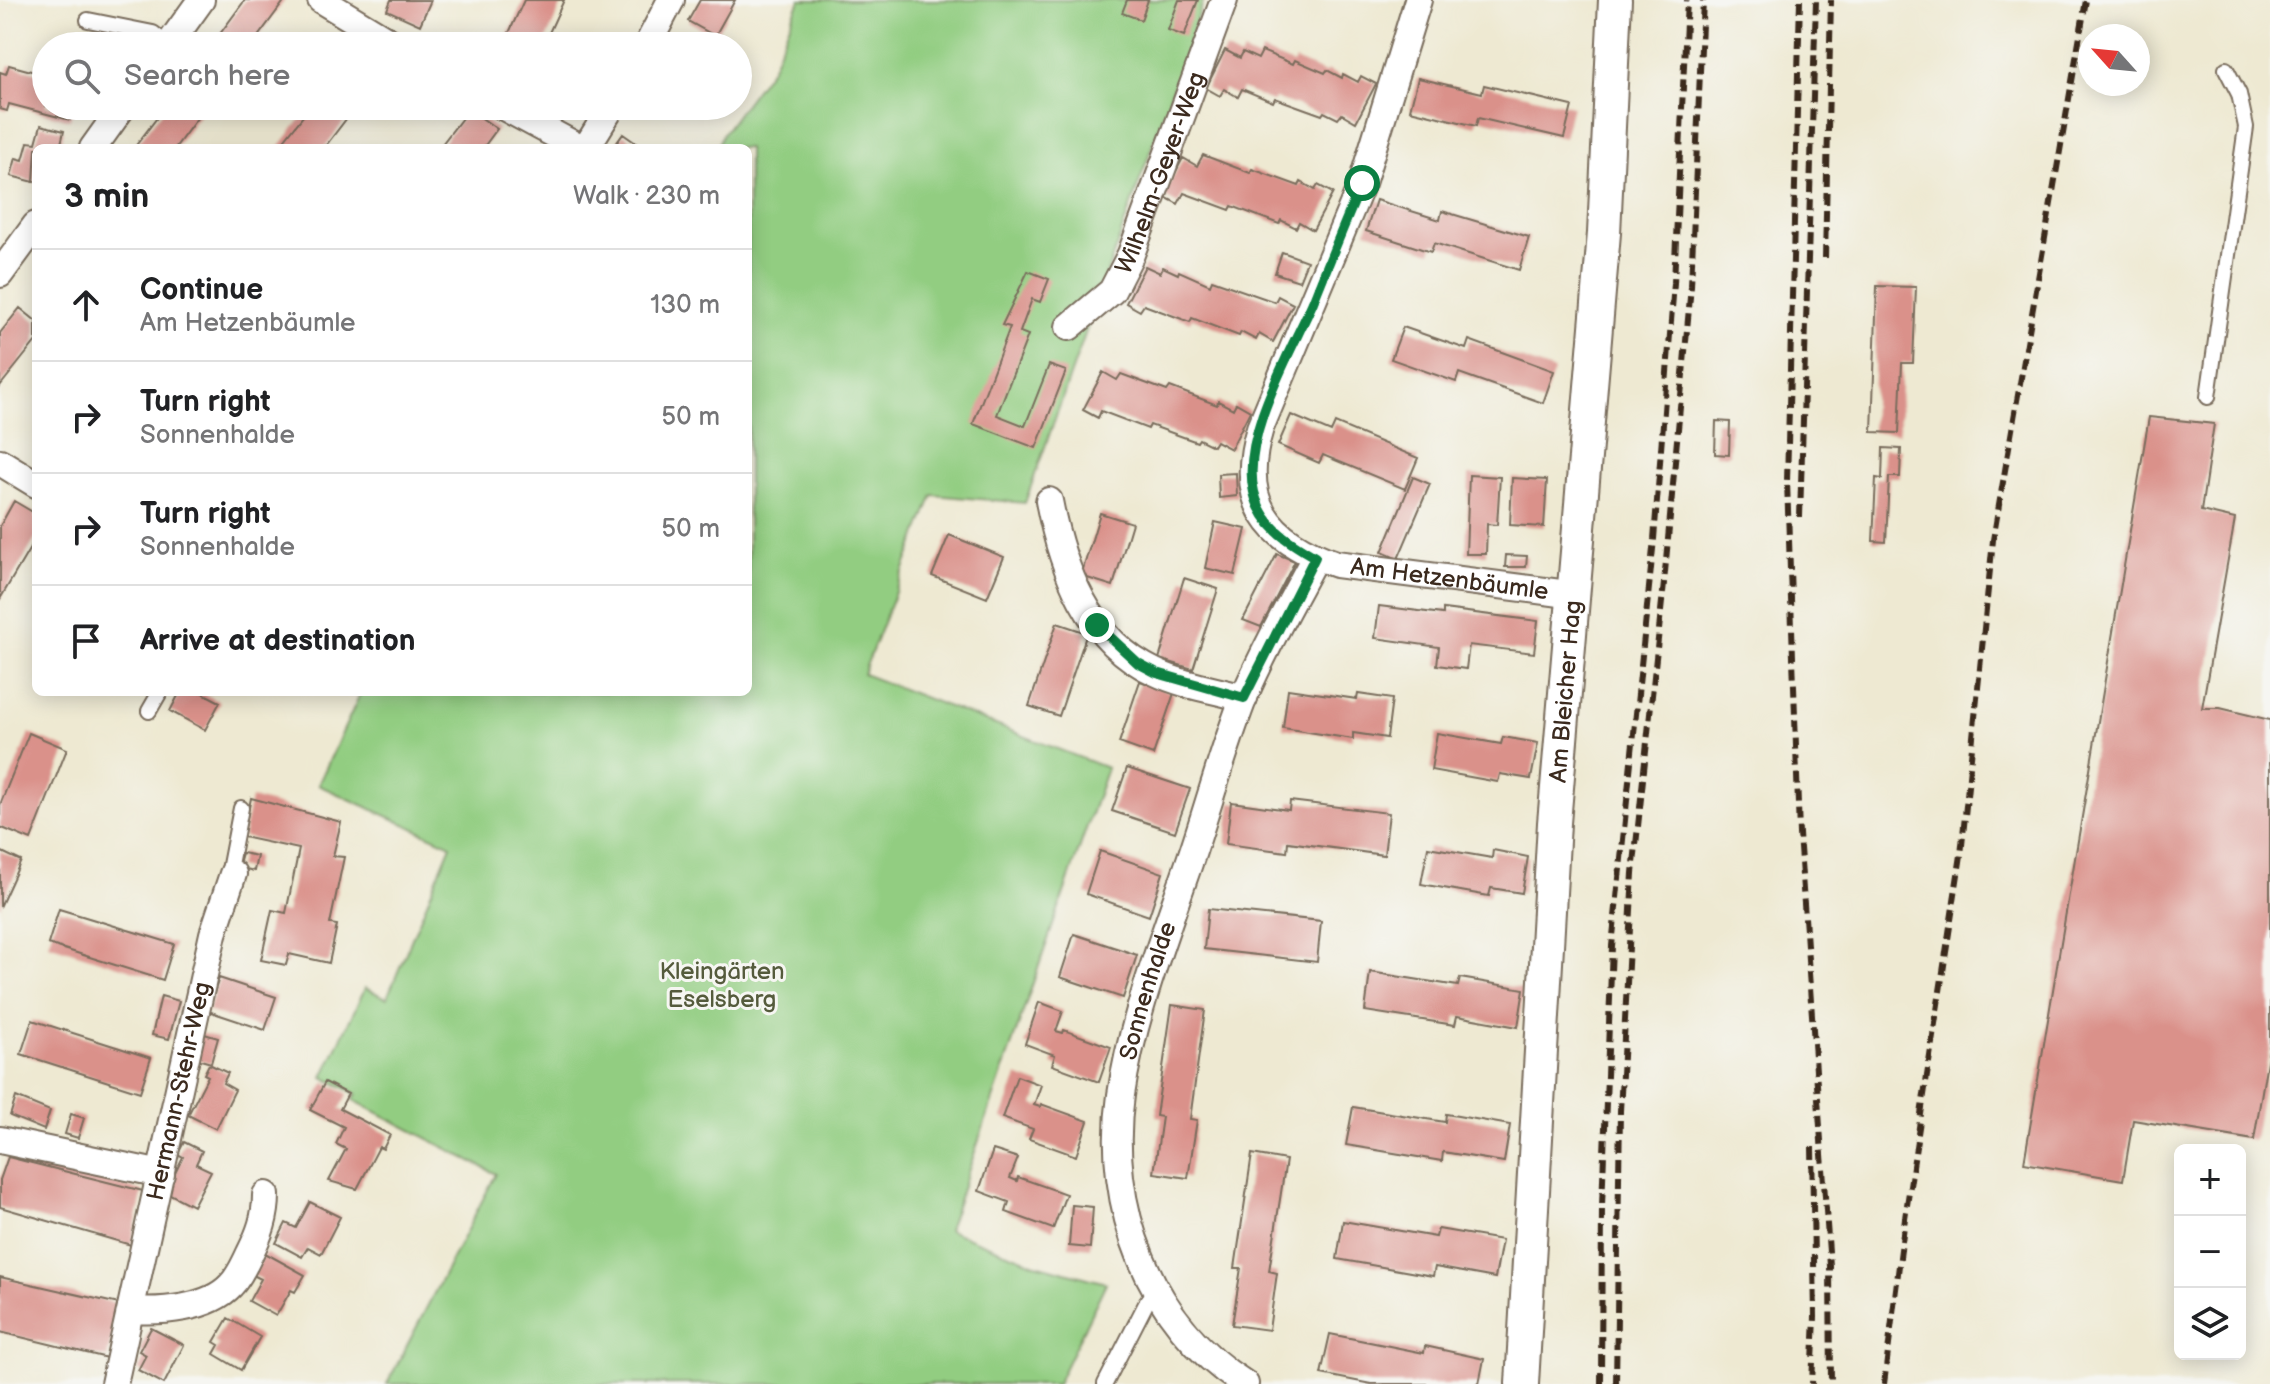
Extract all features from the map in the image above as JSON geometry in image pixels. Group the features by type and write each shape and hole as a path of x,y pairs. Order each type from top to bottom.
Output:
{"street":[{"path":"178,32 201,0"},
{"path":"321,0 374,32"},
{"path":"654,32 671,0"},
{"name":"Wilhelm-Geyer-Weg","path":"1069,327 1112,291 1131,254 1224,0"},
{"name":"Am Hetzenbäumle","path":"1418,0 1362,183 1268,404 1253,451 1253,492 1261,511 1278,534 1315,557 1336,564 1576,595"},
{"name":"Am Bleicher Hag","path":"1522,1384 1554,823 1576,595 1604,233 1615,0"},
{"path":"96,144 113,120"},
{"path":"529,120 575,144"},
{"path":"586,144 602,120"},
{"path":"0,274 32,230"},
{"path":"0,462 32,482"},
{"path":"1049,501 1069,575 1081,603 1097,625 1138,663 1157,673 1244,698"},
{"name":"Sonnenhalde","path":"1245,1384 1200,1349 1174,1319 1154,1288 1132,1238 1121,1189 1118,1136 1121,1095 1155,964 1244,698 1315,557"},
{"name":"Hermann-Stehr-Weg","path":"114,1384 213,934 233,874"},
{"path":"0,1140 161,1174"},
{"path":"131,1310 166,1310 222,1293 233,1284 260,1235 266,1215 266,1195"}],"lane":[{"path":"88,20 148,32"},
{"path":"2208,397 2246,127 2239,94 2226,69"},
{"path":"149,711 158,696"},
{"path":"233,874 229,870 231,849 241,808"},
{"path":"1105,1384 1154,1288"}],"green space":[{"name":"Kleingärten Eselsberg","path":"800,0 1204,0 1025,503 933,495 863,674 1107,768 948,1230 1036,1264 1106,1283 1057,1384 387,1384 496,1174 353,1100 357,1094 323,1077 365,988 387,998 451,845 318,785 359,696 752,696 752,144 718,144 733,120 752,120 752,94 772,67"}],"building":[{"path":"245,0 285,0 261,32 221,32"},
{"path":"391,0 431,0 420,25 387,10"},
{"path":"524,0 564,0 549,32 509,32"},
{"path":"700,0 735,0 717,32 708,32 688,21"},
{"path":"1127,0 1148,0 1141,20 1122,13"},
{"path":"1179,0 1198,0 1184,36 1168,30"},
{"path":"1225,50 1240,58 1243,52 1258,59 1262,51 1293,64 1295,60 1325,73 1327,70 1342,78 1343,74 1358,82 1361,76 1376,84 1356,122 1342,114 1338,119 1275,98 1273,102 1242,89 1238,97 1224,89 1220,96 1206,88"},
{"path":"9,65 32,71 32,110 9,104 7,111 0,109 0,72 6,74"},
{"path":"1418,78 1482,93 1484,85 1572,106 1564,138 1478,118 1476,126 1410,110"},
{"path":"155,120 196,120 178,144 137,144"},
{"path":"300,120 345,120 327,144 281,144"},
{"path":"461,120 484,120 497,129 486,144 442,144"},
{"path":"41,125 64,131 61,144 32,144 32,181 11,176 16,158 23,160 28,142 36,143"},
{"path":"623,134 637,144 616,144"},
{"path":"1203,155 1250,173 1252,169 1299,186 1301,182 1315,190 1318,185 1333,193 1313,230 1299,222 1296,228 1281,220 1279,224 1232,206 1230,210 1184,193 1178,204 1163,196 1183,158 1197,166"},
{"path":"1376,200 1440,220 1442,211 1529,237 1519,270 1434,243 1431,252 1366,231"},
{"path":"1282,252 1307,261 1299,281 1275,273"},
{"path":"1145,266 1160,273 1163,267 1178,274 1179,271 1210,285 1212,280 1275,302 1278,296 1293,304 1273,342 1259,334 1256,340 1241,332 1239,336 1192,318 1190,322 1144,305 1140,311 1126,303"},
{"path":"1028,271 1049,279 1040,302 1032,299 1020,332 1028,335 997,415 1025,426 1049,365 1066,371 1036,448 973,424 1010,327 1002,325"},
{"path":"1877,286 1916,287 1913,363 1902,363 1899,433 1872,432"},
{"path":"20,308 32,318 32,346 0,386 0,333"},
{"path":"1403,327 1466,349 1469,340 1554,371 1543,403 1459,373 1456,382 1391,359"},
{"path":"1103,372 1117,380 1121,374 1167,391 1170,387 1217,405 1218,401 1233,409 1236,403 1250,411 1231,449 1216,441 1213,446 1150,425 1148,429 1101,411 1098,418 1083,410"},
{"path":"1291,415 1331,432 1335,423 1418,458 1405,489 1323,455 1319,463 1278,445"},
{"path":"2149,417 2214,424 2201,511 2235,519 2202,708 2220,708 2270,720 2270,1043 2254,1140 2133,1120 2123,1180 2024,1163"},
{"path":"1716,421 1730,422 1729,455 1715,454"},
{"path":"1883,448 1901,449 1900,477 1889,477 1886,542 1873,541 1876,478 1882,479"},
{"path":"1236,473 1237,496 1219,498 1218,474"},
{"path":"1469,475 1500,477 1497,525 1487,524 1486,554 1466,554"},
{"path":"1413,477 1430,484 1398,559 1382,552"},
{"path":"1512,478 1547,480 1544,527 1510,525"},
{"path":"14,501 32,512 32,545 0,599 0,526"},
{"path":"1100,513 1132,523 1113,586 1081,576"},
{"path":"1215,522 1246,529 1235,575 1205,568"},
{"path":"949,535 1004,557 987,598 932,576"},
{"path":"1277,554 1295,561 1261,627 1243,620"},
{"path":"1506,555 1527,556 1526,567 1505,567"},
{"path":"1184,578 1218,589 1193,669 1159,659"},
{"path":"1379,606 1443,614 1443,609 1538,621 1534,653 1469,645 1466,669 1437,665 1439,647 1375,638"},
{"path":"1057,623 1087,633 1059,716 1029,706"},
{"path":"1140,681 1174,693 1153,755 1119,743"},
{"path":"1288,689 1357,699 1358,694 1392,699 1387,738 1353,733 1353,739 1283,728"},
{"path":"178,696 209,696 220,702 205,730 170,711"},
{"path":"29,733 67,749 31,840 0,827 0,805"},
{"path":"1437,733 1501,744 1503,737 1538,743 1531,779 1500,774 1498,782 1431,770"},
{"path":"1127,768 1190,789 1175,832 1112,811"},
{"path":"251,798 341,822 333,856 344,857 330,924 337,925 329,963 289,954 286,965 261,960 272,910 286,913 299,849 243,837"},
{"path":"1290,801 1389,813 1384,855 1288,842 1287,852 1226,844 1231,802 1289,810"},
{"path":"1428,847 1492,858 1493,850 1528,857 1522,893 1491,888 1489,896 1421,884"},
{"path":"0,851 21,861 0,907"},
{"path":"1100,851 1163,873 1149,916 1086,894"},
{"path":"242,853 257,856 254,871 238,867"},
{"path":"59,909 174,944 163,980 48,944"},
{"path":"1208,909 1321,921 1317,962 1204,949"},
{"path":"1074,934 1137,955 1123,998 1060,977"},
{"path":"1370,972 1458,986 1460,978 1524,989 1518,1027 1457,1016 1455,1025 1365,1011"},
{"path":"219,978 276,997 265,1030 208,1011"},
{"path":"161,996 179,1001 169,1039 152,1035"},
{"path":"1039,1002 1063,1011 1056,1031 1063,1033 1064,1030 1111,1047 1099,1082 1052,1065 1055,1055 1025,1044"},
{"path":"1172,1005 1205,1010 1190,1119 1197,1120 1188,1178 1154,1173 1162,1117 1156,1116"},
{"path":"32,1020 151,1058 140,1092 21,1054"},
{"path":"201,1033 218,1038 211,1063 194,1058"},
{"path":"209,1064 228,1073 223,1083 235,1090 216,1129 188,1115 208,1076 204,1074"},
{"path":"1017,1076 1041,1085 1034,1105 1040,1107 1041,1104 1088,1121 1076,1156 1029,1139 1033,1129 1002,1118"},
{"path":"325,1082 348,1094 340,1109 390,1135 383,1149 379,1147 357,1189 329,1181 346,1149 336,1144 344,1127 310,1110"},
{"path":"16,1097 50,1111 44,1130 10,1116"},
{"path":"1353,1107 1445,1122 1446,1114 1510,1125 1504,1162 1443,1152 1442,1161 1346,1145"},
{"path":"71,1114 84,1118 78,1138 65,1134"},
{"path":"184,1142 202,1151 196,1164 211,1171 193,1206 166,1192 183,1157 178,1154"},
{"path":"993,1150 1018,1158 1010,1178 1017,1181 1018,1177 1066,1194 1053,1229 1006,1212 1009,1202 979,1191"},
{"path":"1252,1154 1286,1160 1269,1271 1277,1273 1269,1330 1232,1325 1241,1268 1235,1268"},
{"path":"8,1157 143,1191 131,1245 0,1207 0,1180"},
{"path":"310,1202 340,1217 321,1254 308,1247 302,1257 276,1243 286,1223 296,1228"},
{"path":"1072,1205 1093,1207 1090,1248 1069,1246"},
{"path":"1343,1221 1436,1237 1438,1229 1502,1240 1495,1278 1435,1267 1433,1276 1337,1259"},
{"path":"265,1253 305,1275 295,1292 291,1290 276,1316 249,1301 261,1279 253,1275"},
{"path":"0,1277 119,1304 107,1358 0,1332"},
{"path":"228,1318 260,1337 241,1370 214,1354 219,1345 214,1342"},
{"path":"151,1328 184,1345 164,1384 138,1370 146,1355 139,1351"},
{"path":"1330,1334 1424,1353 1425,1346 1484,1359 1479,1384 1371,1384 1321,1374"}],"railway":[{"path":"1601,1384 1602,1206 1612,946 1654,539 1674,283 1687,0"},
{"path":"1616,1384 1620,1111 1633,873 1691,286 1703,0"},
{"path":"1800,0 1787,481 1799,834 1830,1266 1831,1384"},
{"path":"1800,517 1816,0"},
{"path":"1825,258 1831,0"},
{"path":"1884,1384 1905,1218 1961,855 1993,540 2086,0"},
{"path":"1812,1147 1815,1317 1812,1384"}],"route":[{"path":"1097,625 1138,663 1157,673 1244,698 1315,557 1278,534 1268,523 1253,492 1253,451 1268,404 1362,183"}]}
